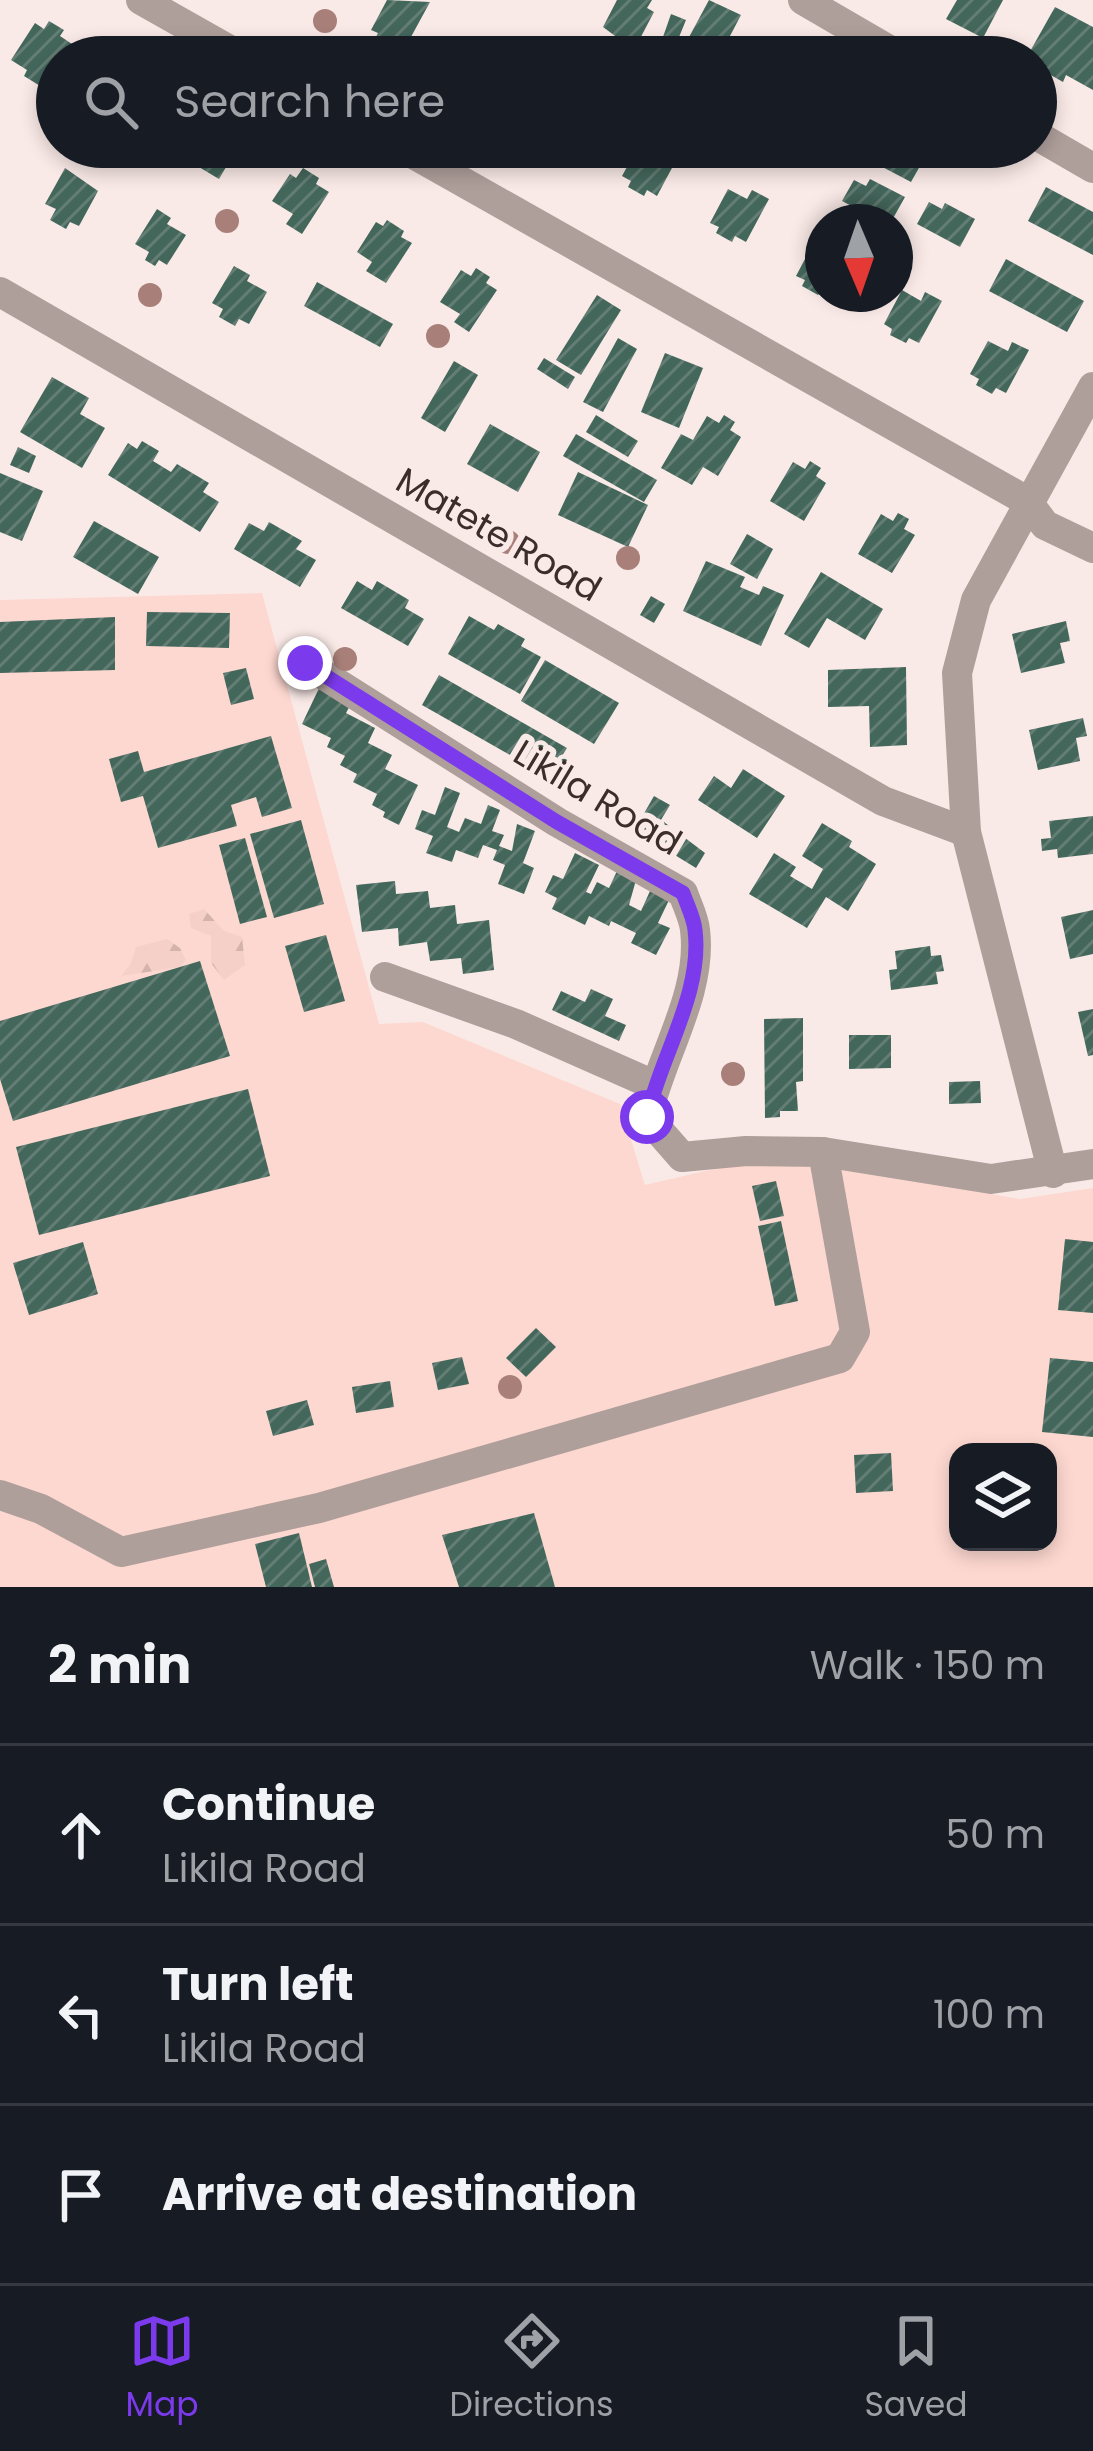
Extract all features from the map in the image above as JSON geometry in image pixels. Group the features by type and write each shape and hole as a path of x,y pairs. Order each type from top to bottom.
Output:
{"street":[{"path":"141,0 205,36"},
{"path":"802,0 865,36"},
{"path":"1057,147 1093,168"},
{"path":"438,168 1027,502 1045,525 1093,548"},
{"name":"Matete Road","path":"0,292 883,800 966,832"},
{"path":"1052,1173 966,832 957,673 976,600 1093,387"},
{"name":"Likila Road","path":"305,663 557,822 683,893 695,931 691,984 654,1085"},
{"path":"385,976 516,1024 654,1085 647,1117 682,1157 746,1151 823,1152 991,1179 1093,1164"},
{"path":"0,1495 41,1509 121,1552 319,1508 840,1358 855,1332 823,1152"}],"shaded area":[{"path":"262,593 379,1024 423,1022 620,1104 645,1185 756,1159 799,1160 1020,1199 1093,1188 1093,1587 0,1587 0,600"}],"green space":[{"path":"204,909 224,931 242,937 245,965 224,980 211,963 211,936 191,928 189,914"},
{"path":"167,939 180,948 186,960 180,967 121,976 136,947"}],"building":[{"path":"387,0 430,2 412,36 376,36 371,30"},
{"path":"617,0 652,0 647,8 654,12 641,36 615,36 603,27"},
{"path":"709,0 741,15 730,36 690,36"},
{"path":"957,0 1003,0 984,36 946,19"},
{"path":"1055,7 1093,27 1093,90 1066,75 1063,82 1057,79 1057,36 1039,36"},
{"path":"671,14 686,20 679,36 663,36"},
{"path":"49,21 64,30 60,36 36,36 36,83 24,76 27,70 11,60 35,23 44,29"},
{"path":"65,168 98,191 79,226 70,222 66,229 50,220 56,209 45,204"},
{"path":"201,168 226,168 219,179"},
{"path":"303,168 329,192 302,234 286,224 293,214 272,201 290,174 296,178"},
{"path":"626,168 672,168 657,196 647,190 644,196 628,187 631,181 622,176"},
{"path":"884,168 919,168 911,182"},
{"path":"870,179 905,197 901,204 842,201 854,180 866,186"},
{"path":"1046,187 1093,212 1093,255 1028,221"},
{"path":"728,189 747,199 752,190 769,199 746,242 735,236 732,242 716,233 719,227 710,223"},
{"path":"929,202 942,209 945,203 975,219 960,247 917,224"},
{"path":"157,209 171,218 167,224 186,235 167,265 159,260 155,266 145,260 149,252 135,244"},
{"path":"387,220 412,243 386,283 366,271 372,262 357,252 376,222 383,226"},
{"path":"805,259 805,280 796,276"},
{"path":"1006,259 1084,301 1067,332 989,291"},
{"path":"234,266 250,275 247,281 267,292 249,324 239,319 235,326 219,317 223,309 212,303"},
{"path":"476,268 490,277 486,283 497,290 469,332 454,322 460,314 440,302 461,270 471,276"},
{"path":"317,282 393,324 380,347 304,306"},
{"path":"925,292 942,301 919,343 890,335 892,329 884,324 890,312 913,312 913,296 921,301"},
{"path":"597,295 621,310 581,375 556,360"},
{"path":"618,338 637,349 603,412 583,402"},
{"path":"988,341 1008,351 1012,342 1029,350 1006,393 996,388 992,394 976,385 979,379 970,374"},
{"path":"665,353 703,368 679,428 641,412"},
{"path":"544,358 575,377 568,389 537,369"},
{"path":"454,361 478,375 445,432 421,418"},
{"path":"52,377 89,398 80,414 105,428 82,468 20,432"},
{"path":"596,415 638,441 628,457 586,432"},
{"path":"724,415 735,422 730,430 741,437 718,476 703,467 692,485 661,468 681,434 693,440 707,416 719,423"},
{"path":"490,424 540,452 518,492 467,464"},
{"path":"576,434 657,480 644,502 563,456"},
{"path":"142,441 159,451 153,461 171,472 177,464 209,483 203,492 219,502 200,532 108,475 128,443 137,449"},
{"path":"18,447 36,456 29,473 10,465"},
{"path":"810,461 821,468 816,476 826,483 804,521 770,501 793,462 805,469"},
{"path":"578,472 648,505 628,547 558,515"},
{"path":"0,473 43,491 22,541 0,532"},
{"path":"898,513 909,519 904,529 915,535 892,573 858,554 881,514 893,521"},
{"path":"94,521 159,557 138,594 73,557"},
{"path":"269,522 302,541 296,549 316,560 300,587 234,549 249,523 264,531"},
{"path":"747,534 773,549 757,579 730,564"},
{"path":"706,561 745,577 740,587 759,595 763,586 784,595 761,646 683,611"},
{"path":"821,572 883,609 865,640 827,618 809,648 784,634"},
{"path":"357,581 372,590 377,581 409,600 405,608 424,619 408,646 341,608"},
{"path":"651,596 665,604 654,623 640,615"},
{"path":"147,612 230,613 229,648 146,646"},
{"path":"469,616 494,630 498,624 525,639 521,646 541,657 520,694 448,654"},
{"path":"115,617 115,670 0,673 0,622"},
{"path":"1066,621 1070,641 1060,643 1065,663 1021,673 1012,634"},
{"path":"545,660 619,703 594,744 521,701"},
{"path":"906,667 907,745 870,747 869,706 828,707 828,670"},
{"path":"246,668 254,699 231,705 223,673"},
{"path":"439,675 567,748 562,756 575,763 563,785 422,705"},
{"path":"321,684 353,700 346,713 375,728 368,743 392,755 385,769 418,785 399,825 372,805 377,794 353,782 357,774 340,765 345,756 327,747 331,738 302,724"},
{"path":"1083,718 1087,736 1076,738 1080,761 1038,770 1029,730"},
{"path":"271,736 292,808 262,817 256,797 231,805 237,826 158,848 143,796 121,802 109,759 138,751 144,772"},
{"path":"743,769 785,796 757,838 698,800 714,776 731,788"},
{"path":"445,787 460,793 447,827 459,832 465,818 481,824 488,805 500,810 492,831 504,835 499,846 512,851 517,824 535,831 523,863 534,868 524,894 498,884 505,865 493,860 497,850 483,845 478,858 456,850 452,862 426,853 433,836 415,829 422,810 435,815"},
{"path":"654,796 670,805 650,838 635,829"},
{"path":"1093,816 1093,854 1058,858 1057,849 1042,851 1041,839 1051,838 1049,821"},
{"path":"301,820 324,904 274,918 250,834"},
{"path":"664,822 705,853 696,868 652,841"},
{"path":"822,823 852,841 849,847 876,864 848,911 826,897 807,928 749,894 774,853 796,867 790,876 812,889 823,869 802,856"},
{"path":"245,838 267,917 240,924 219,845"},
{"path":"575,853 599,865 586,892 591,894 597,882 609,888 617,871 636,880 629,905 641,911 650,891 669,900 658,923 670,928 656,955 631,943 636,933 611,921 609,926 589,916 585,925 552,909 557,898 545,892 553,875 563,879"},
{"path":"395,881 396,894 428,891 430,908 455,905 457,924 489,920 494,970 463,974 461,958 430,961 427,942 399,946 398,928 362,932 356,885"},
{"path":"1093,910 1093,954 1070,959 1061,917"},
{"path":"326,935 345,1001 304,1012 285,946"},
{"path":"930,946 931,956 941,955 944,971 936,972 938,984 891,990 889,970 897,969 895,951"},
{"path":"200,961 230,1056 13,1121 0,1079 0,1021"},
{"path":"591,989 613,999 605,1016 626,1025 619,1041 552,1010 561,991 585,1002"},
{"path":"1093,1009 1093,1055 1088,1056 1078,1012"},
{"path":"803,1018 798,1111 780,1111 780,1117 765,1118 764,1019"},
{"path":"849,1035 891,1035 891,1068 849,1069"},
{"path":"980,1081 981,1103 949,1104 949,1082"},
{"path":"248,1089 270,1176 39,1235 16,1147"},
{"path":"776,1181 784,1216 760,1221 752,1186"},
{"path":"781,1221 798,1301 775,1306 758,1226"},
{"path":"1065,1239 1093,1242 1093,1313 1058,1310"},
{"path":"83,1242 98,1294 29,1315 13,1263"},
{"path":"536,1328 556,1347 526,1377 506,1358"},
{"path":"462,1357 469,1384 438,1390 432,1363"},
{"path":"1050,1358 1093,1362 1093,1437 1042,1432"},
{"path":"390,1381 394,1407 356,1413 352,1387"},
{"path":"307,1400 314,1425 273,1436 266,1411"},
{"path":"891,1453 893,1491 856,1493 854,1455"},
{"path":"534,1513 555,1587 459,1587 442,1535"},
{"path":"299,1533 312,1587 266,1587 255,1544"},
{"path":"326,1559 334,1587 315,1587 309,1564"}],"route":[{"path":"305,663 557,822 683,893 695,931 691,984 647,1117"}]}
